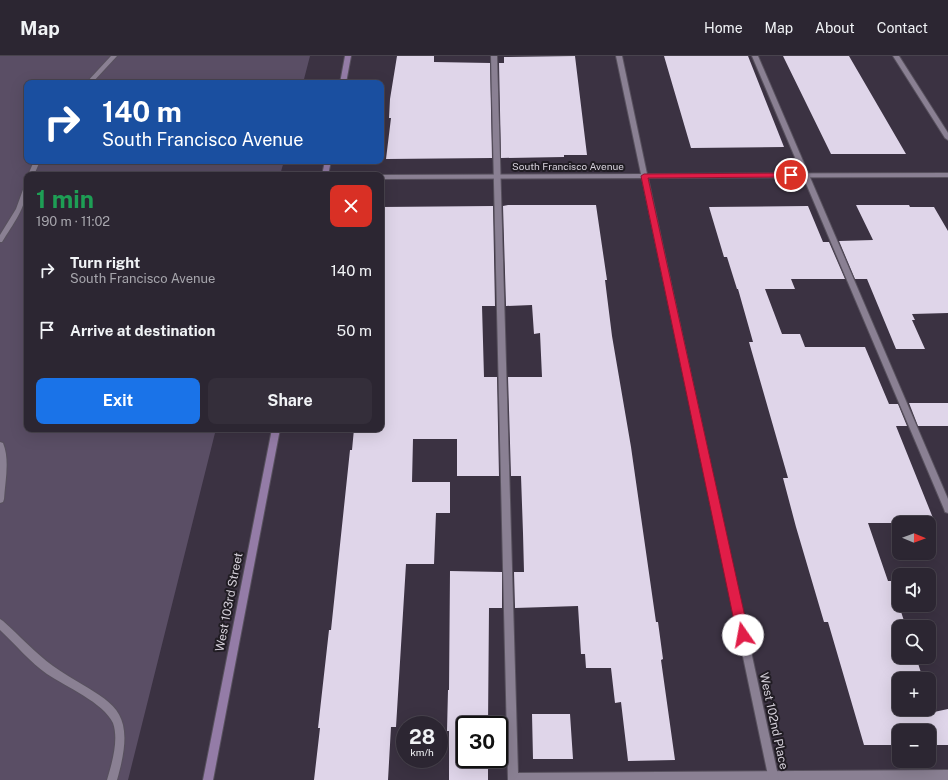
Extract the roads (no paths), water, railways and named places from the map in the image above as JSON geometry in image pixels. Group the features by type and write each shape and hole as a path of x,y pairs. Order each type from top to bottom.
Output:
{"main road":[{"path":"344,80 348,56"},
{"name":"West 103rd Street","path":"208,780 275,432"}],"street":[{"path":"92,80 114,56"},
{"path":"494,56 513,779 774,778 948,775"},
{"name":"West 102nd Place","path":"619,56 774,778"},
{"path":"756,56 948,508"},
{"path":"896,56 948,138"},
{"name":"South Francisco Avenue","path":"384,177 948,175"},
{"path":"0,240 19,209 24,195"},
{"path":"0,446 2,462 0,499"},
{"path":"0,624 48,669 96,699 111,711 118,723 120,738 117,763 112,780"}]}
